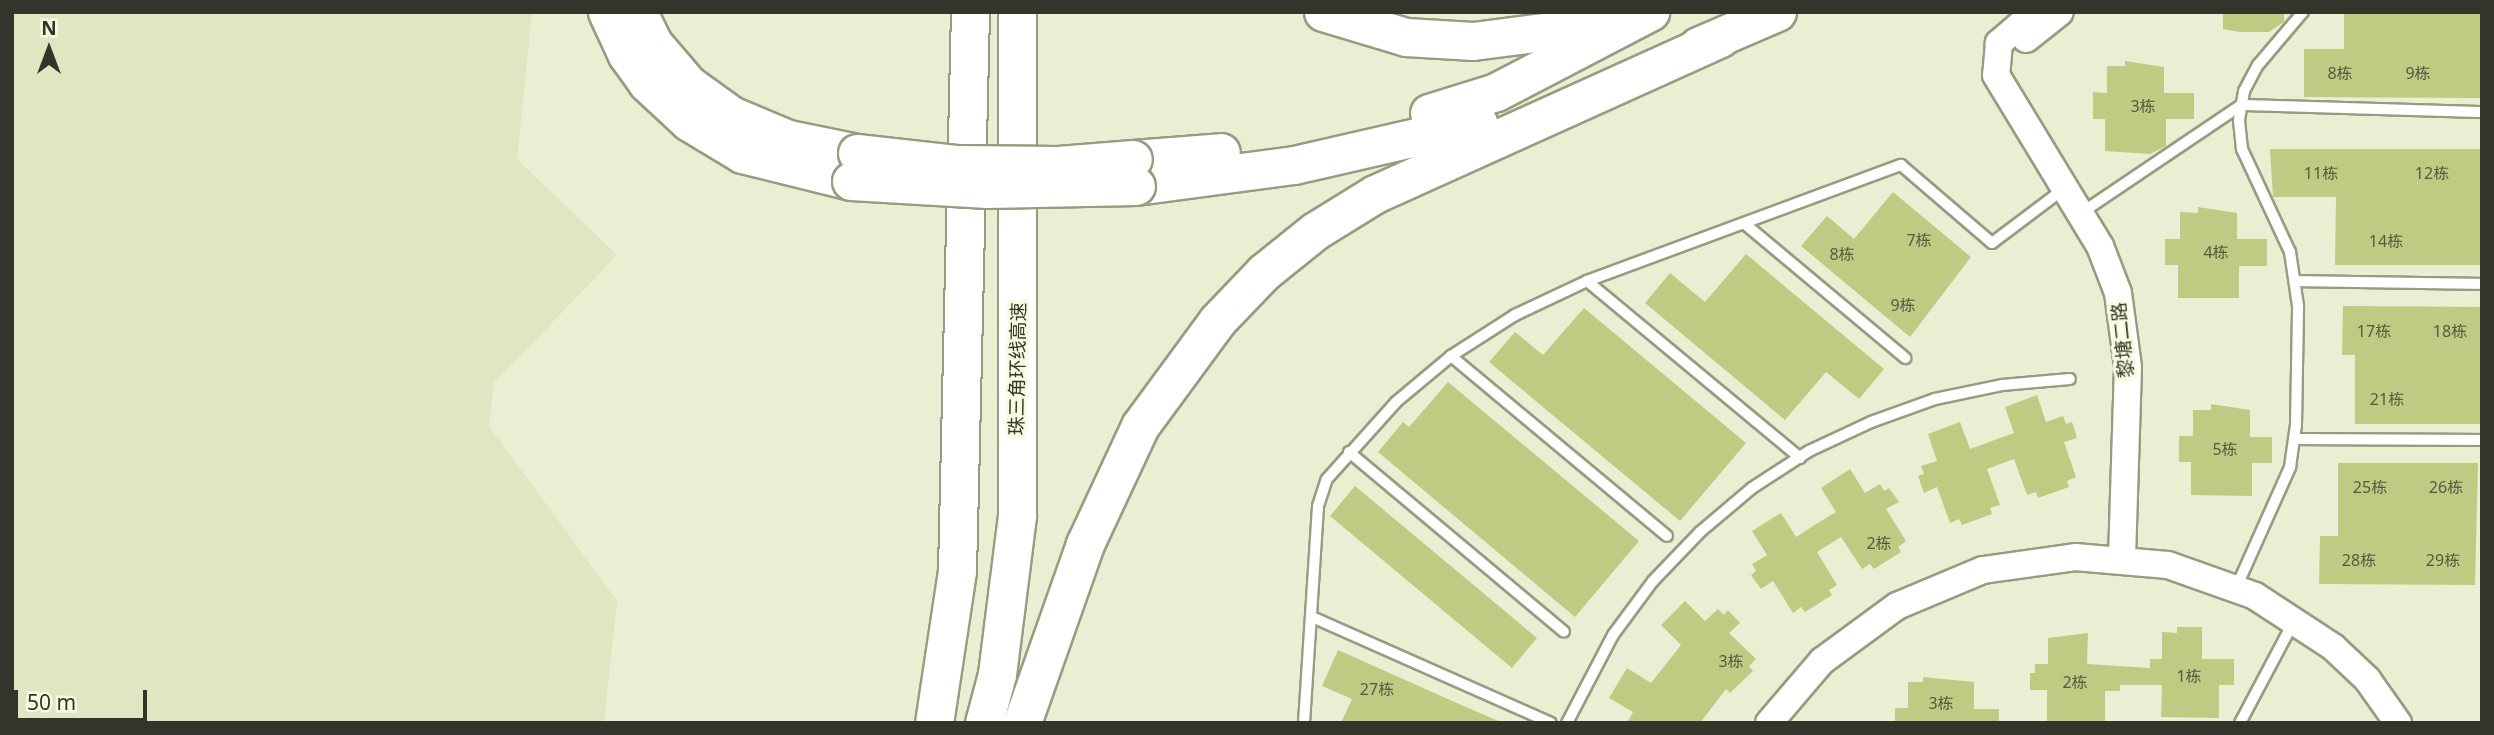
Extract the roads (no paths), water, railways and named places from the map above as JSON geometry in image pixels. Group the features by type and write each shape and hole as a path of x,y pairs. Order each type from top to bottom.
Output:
{"highway":[{"path":"607,12 627,55 647,83 689,122 751,157 854,167 1058,165 1134,172 1294,165 1444,134 1720,38"},
{"path":"638,12 653,43 688,84 731,115 854,167"},
{"name":"珠三角环线高速","path":"984,723 997,674 1017,516 1017,12"},
{"path":"1323,12 1406,37 1473,41 1646,15"},
{"path":"1022,723 1085,544 1140,426 1216,321 1264,272 1315,230 1374,194 1777,12"},
{"path":"1134,172 1371,132 1496,92 1646,15"},
{"path":"934,723 957,571 968,23"}],"street":[{"name":"黎塘二路","path":"2035,12 2007,34 1996,52 1996,75 2081,213 2110,269 2127,342 2122,558"},
{"name":"黎塘二路","path":"2015,107 2006,77 2014,51 2060,12"},
{"path":"1769,723 1822,661 1858,631 1939,585 2028,561 2122,558 2168,565 2235,588 2296,619 2367,679 2398,723"}],"lane":[{"path":"2235,588 2284,488 2295,439 2297,281 2283,235 2242,149 2241,105 2258,65 2303,12"},
{"path":"2081,213 2241,105 2482,111"},
{"path":"1304,723 1318,506 1327,479 1396,402 1451,356 1515,315 1587,281 1901,165 1992,243 2065,188"},
{"path":"1745,224 1905,358"},
{"path":"1587,281 1800,458"},
{"path":"2297,281 2482,284"},
{"path":"1451,356 1667,536"},
{"path":"1567,723 1614,635 1653,581 1700,532 1752,488 1800,458 1871,422 1935,400 2002,385 2070,380"},
{"path":"2295,439 2482,440"},
{"path":"1349,452 1564,632"},
{"path":"1312,617 1551,723"},
{"path":"2240,723 2296,619"}]}
